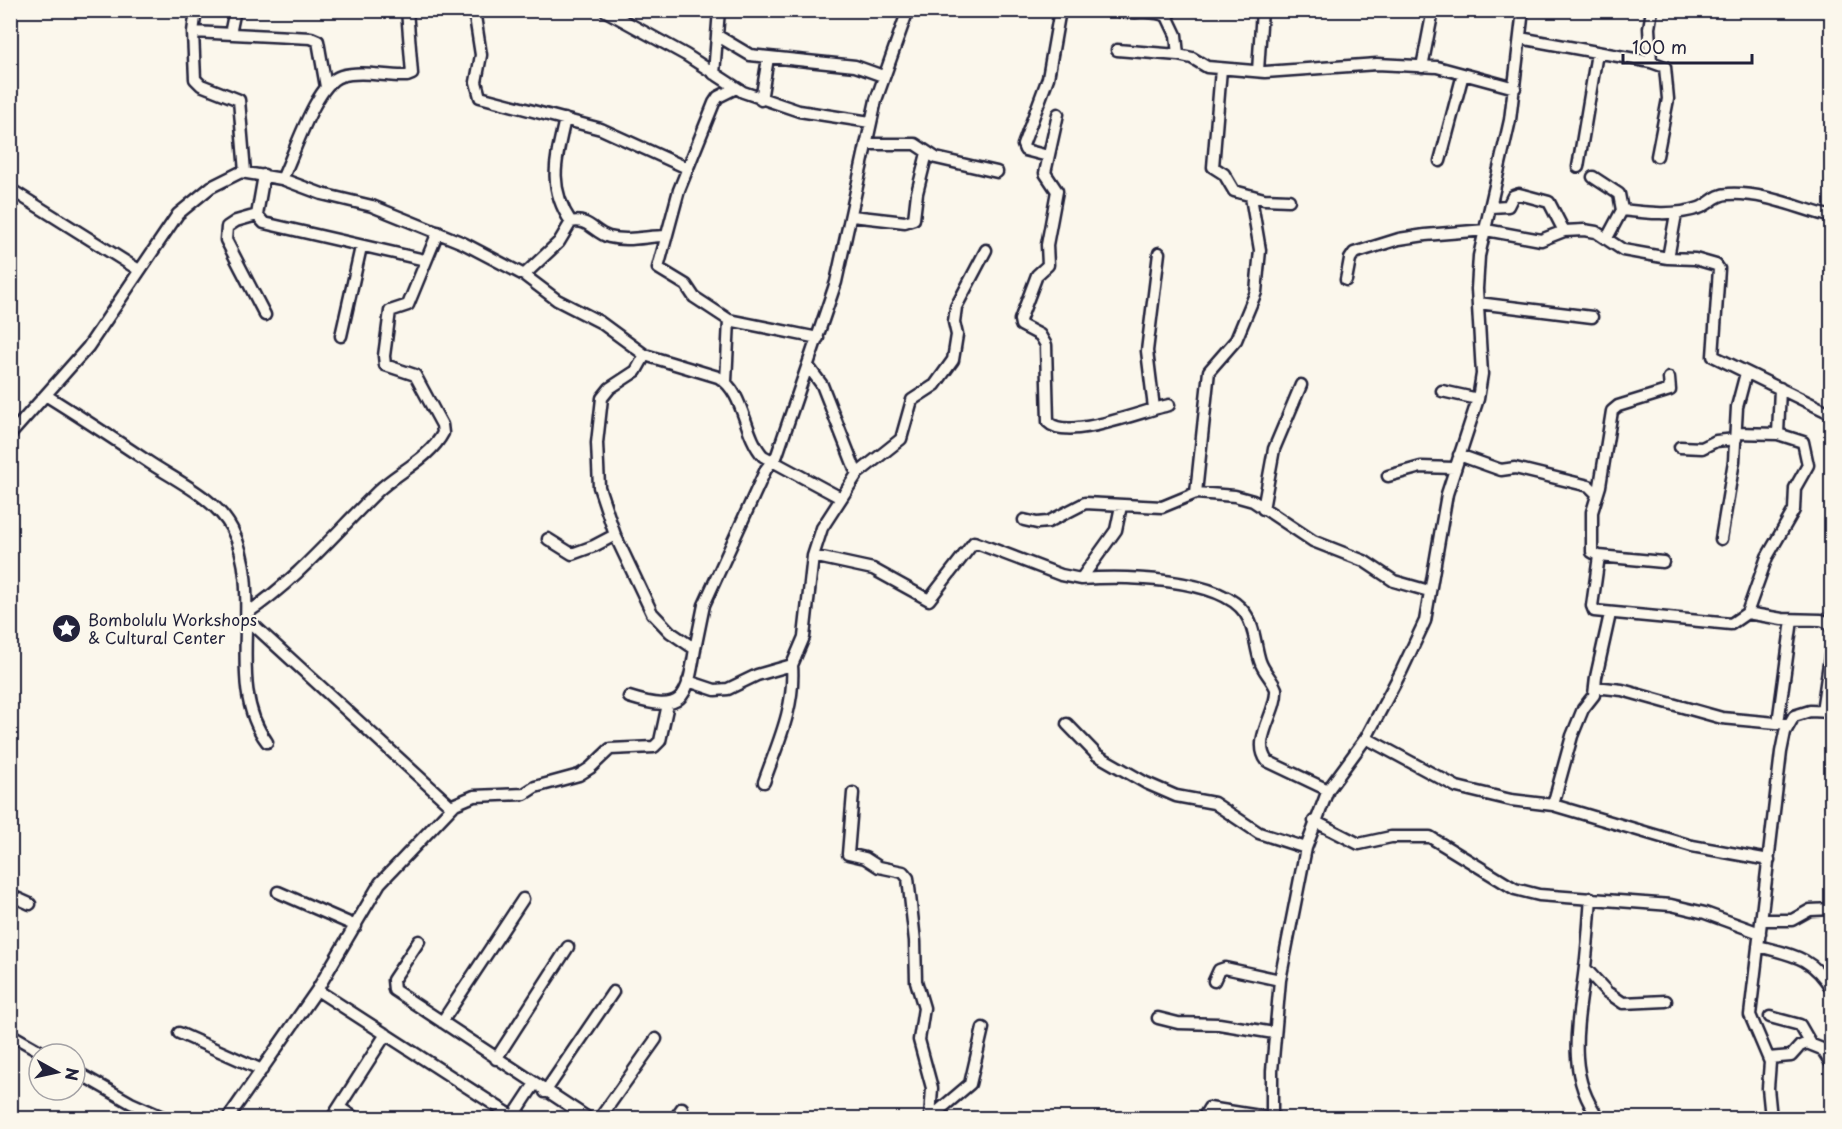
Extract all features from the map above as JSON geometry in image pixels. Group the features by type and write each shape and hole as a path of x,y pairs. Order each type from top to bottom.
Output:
{"street":[{"path":"196,10 193,32 195,79 201,85 239,100 245,172"},
{"path":"230,34 235,10"},
{"path":"282,179 326,87 341,76 410,75 412,60 408,10"},
{"path":"474,10 481,55 476,82 480,97 623,137 687,168"},
{"path":"604,10 686,55 736,88 762,100 799,111 870,122"},
{"path":"714,74 719,10"},
{"path":"629,697 651,704 668,704 680,698 688,681 706,598 750,501 766,469 777,455 818,338 842,262 870,122 883,76 908,10"},
{"path":"1048,156 1024,150 1023,145 1048,78 1060,10"},
{"path":"1116,10 1135,14 1156,12 1167,16 1176,35 1178,55"},
{"path":"1258,71 1262,10"},
{"path":"1422,67 1433,10"},
{"path":"1203,1119 1209,1108 1272,1118 1274,1033 1280,980 1306,848 1314,821 1328,789 1366,738 1425,621 1447,494 1478,399 1482,360 1478,303 1479,256 1515,88 1523,10"},
{"path":"1651,62 1649,28 1652,10"},
{"path":"193,32 311,38 318,42 326,87"},
{"path":"718,36 745,53 768,58 813,60 855,66 883,76"},
{"path":"1520,38 1651,62 1665,67 1668,82 1664,126 1657,156"},
{"path":"1117,50 1178,55 1192,58 1207,67 1258,71 1377,64 1437,67 1515,88"},
{"path":"1578,167 1597,52"},
{"path":"762,100 768,58"},
{"path":"1221,69 1213,167 1224,174 1234,191 1251,197 1289,200"},
{"path":"1440,161 1463,74"},
{"path":"736,88 716,100 687,168 658,268 686,285 694,297 729,320 818,338"},
{"path":"1058,114 1045,176 1057,191 1047,245 1048,265 1037,275 1020,320 1021,325 1040,335 1046,345 1048,422 1065,430 1126,418 1169,405"},
{"path":"565,119 557,155 556,196 571,222"},
{"path":"866,144 908,142 927,153 997,172"},
{"path":"852,216 905,222 914,219 917,193 927,153"},
{"path":"10,435 47,396 88,347 174,218 211,187 245,172 282,179 322,194 382,209 438,232 524,274 557,300 600,322 645,355 712,375 726,382"},
{"path":"257,215 264,175"},
{"path":"1593,177 1619,194 1622,210 1607,238"},
{"path":"10,189 139,270"},
{"path":"1491,207 1508,206 1514,196 1520,194 1549,202 1564,231"},
{"path":"1622,210 1677,214 1700,208 1716,197 1729,194 1768,197 1832,217"},
{"path":"1196,493 1209,371 1236,340 1256,292 1260,250 1251,197"},
{"path":"1668,258 1677,214"},
{"path":"257,215 264,223 425,260"},
{"path":"257,215 227,227 226,240 265,315"},
{"path":"571,222 584,221 601,234 618,238 645,240 666,236"},
{"path":"524,274 559,242 571,222"},
{"path":"1346,280 1350,259 1354,253 1411,237 1486,230 1541,240 1564,231 1596,232 1623,250 1668,258 1695,259 1719,267 1712,353 1716,358 1832,414"},
{"path":"247,616 273,594 379,490 430,448 443,433 442,425 415,375 390,368 384,361 390,311 408,305 438,232"},
{"path":"341,336 361,247"},
{"path":"764,782 785,728 793,692 792,665 805,634 813,556 822,528 856,474 898,443 912,400 932,388 953,360 957,335 954,322 956,307 986,250"},
{"path":"1154,408 1147,351 1159,253"},
{"path":"1478,303 1592,317"},
{"path":"729,320 726,382 756,447 772,463 841,498"},
{"path":"645,355 636,371 606,392 601,407 597,442 598,478 615,535 652,613 670,632 694,649"},
{"path":"808,366 822,385 856,474"},
{"path":"1721,539 1736,436 1737,407 1746,373"},
{"path":"1663,562 1593,554 1592,512 1612,411 1618,406 1670,390 1669,378"},
{"path":"1263,509 1274,449 1300,385"},
{"path":"1778,434 1780,388"},
{"path":"1442,391 1478,399"},
{"path":"47,396 200,495 228,524 242,563 247,616 249,704 254,724 267,742"},
{"path":"1599,556 1592,609 1610,614 1731,624 1747,613 1767,557 1794,510 1796,485 1808,465 1803,442 1778,434 1736,436 1701,448 1680,447"},
{"path":"1459,455 1501,470 1515,468 1589,486 1597,494"},
{"path":"1388,476 1421,466 1454,468"},
{"path":"1023,519 1048,522 1084,503 1162,507 1196,493 1235,496 1252,501 1312,542 1364,561 1394,581 1429,591"},
{"path":"1081,579 1116,530 1121,506"},
{"path":"548,539 572,554 615,535"},
{"path":"813,556 873,569 929,600 974,542 1061,574 1081,579 1174,581 1196,586 1229,600 1243,610 1258,648 1260,661 1276,689 1263,743 1264,757 1267,761 1328,789"},
{"path":"1747,613 1792,620 1821,620 1827,622 1832,628"},
{"path":"1553,805 1572,736 1583,709 1594,694 1610,614"},
{"path":"247,616 452,807"},
{"path":"1771,1119 1769,1058 1750,1018 1769,860 1792,620"},
{"path":"1595,687 1622,690 1730,720 1783,724 1798,715 1827,711 1832,643"},
{"path":"688,681 715,690 728,689 738,687 757,675 792,665"},
{"path":"228,1119 317,990 380,883 452,807 474,796 521,794 535,787 579,775 613,748 654,747 660,741 668,704"},
{"path":"1067,724 1096,755 1146,783 1176,796 1214,803 1259,833 1306,848"},
{"path":"1366,738 1457,787 1511,800 1553,805 1692,846 1769,860"},
{"path":"854,793 848,854 865,858 879,867 903,872 908,878 915,941 916,981 924,1008 919,1040 932,1088 930,1119"},
{"path":"1314,821 1359,844 1391,837 1430,837 1515,889 1559,898 1591,898 1671,905 1760,933"},
{"path":"278,892 356,926"},
{"path":"10,895 30,904"},
{"path":"1591,898 1585,968 1575,1036 1576,1058 1586,1096 1599,1119"},
{"path":"442,1022 523,899"},
{"path":"1762,920 1792,920 1810,910 1832,909"},
{"path":"419,941 393,980 392,986 400,995 588,1119"},
{"path":"496,1059 568,946"},
{"path":"1758,946 1810,963 1822,973 1832,990"},
{"path":"1214,981 1219,970 1225,968 1280,980"},
{"path":"1585,968 1607,992 1623,1003 1666,1001"},
{"path":"317,990 514,1118 534,1085"},
{"path":"545,1092 613,992"},
{"path":"1770,1017 1800,1025 1811,1044"},
{"path":"1158,1018 1178,1023 1219,1024 1274,1033"},
{"path":"930,1119 970,1084 983,1028"},
{"path":"179,1033 262,1070"},
{"path":"10,1034 27,1044"},
{"path":"332,1119 386,1034"},
{"path":"600,1119 656,1039"},
{"path":"1769,1058 1791,1056 1804,1043 1822,1049 1832,1065"},
{"path":"87,1078 165,1119"},
{"path":"340,1108 355,1119"},
{"path":"675,1119 682,1108"}],"place":[{"name":"Bombolulu Workshops & Cultural Center","path":"67,629"}]}
